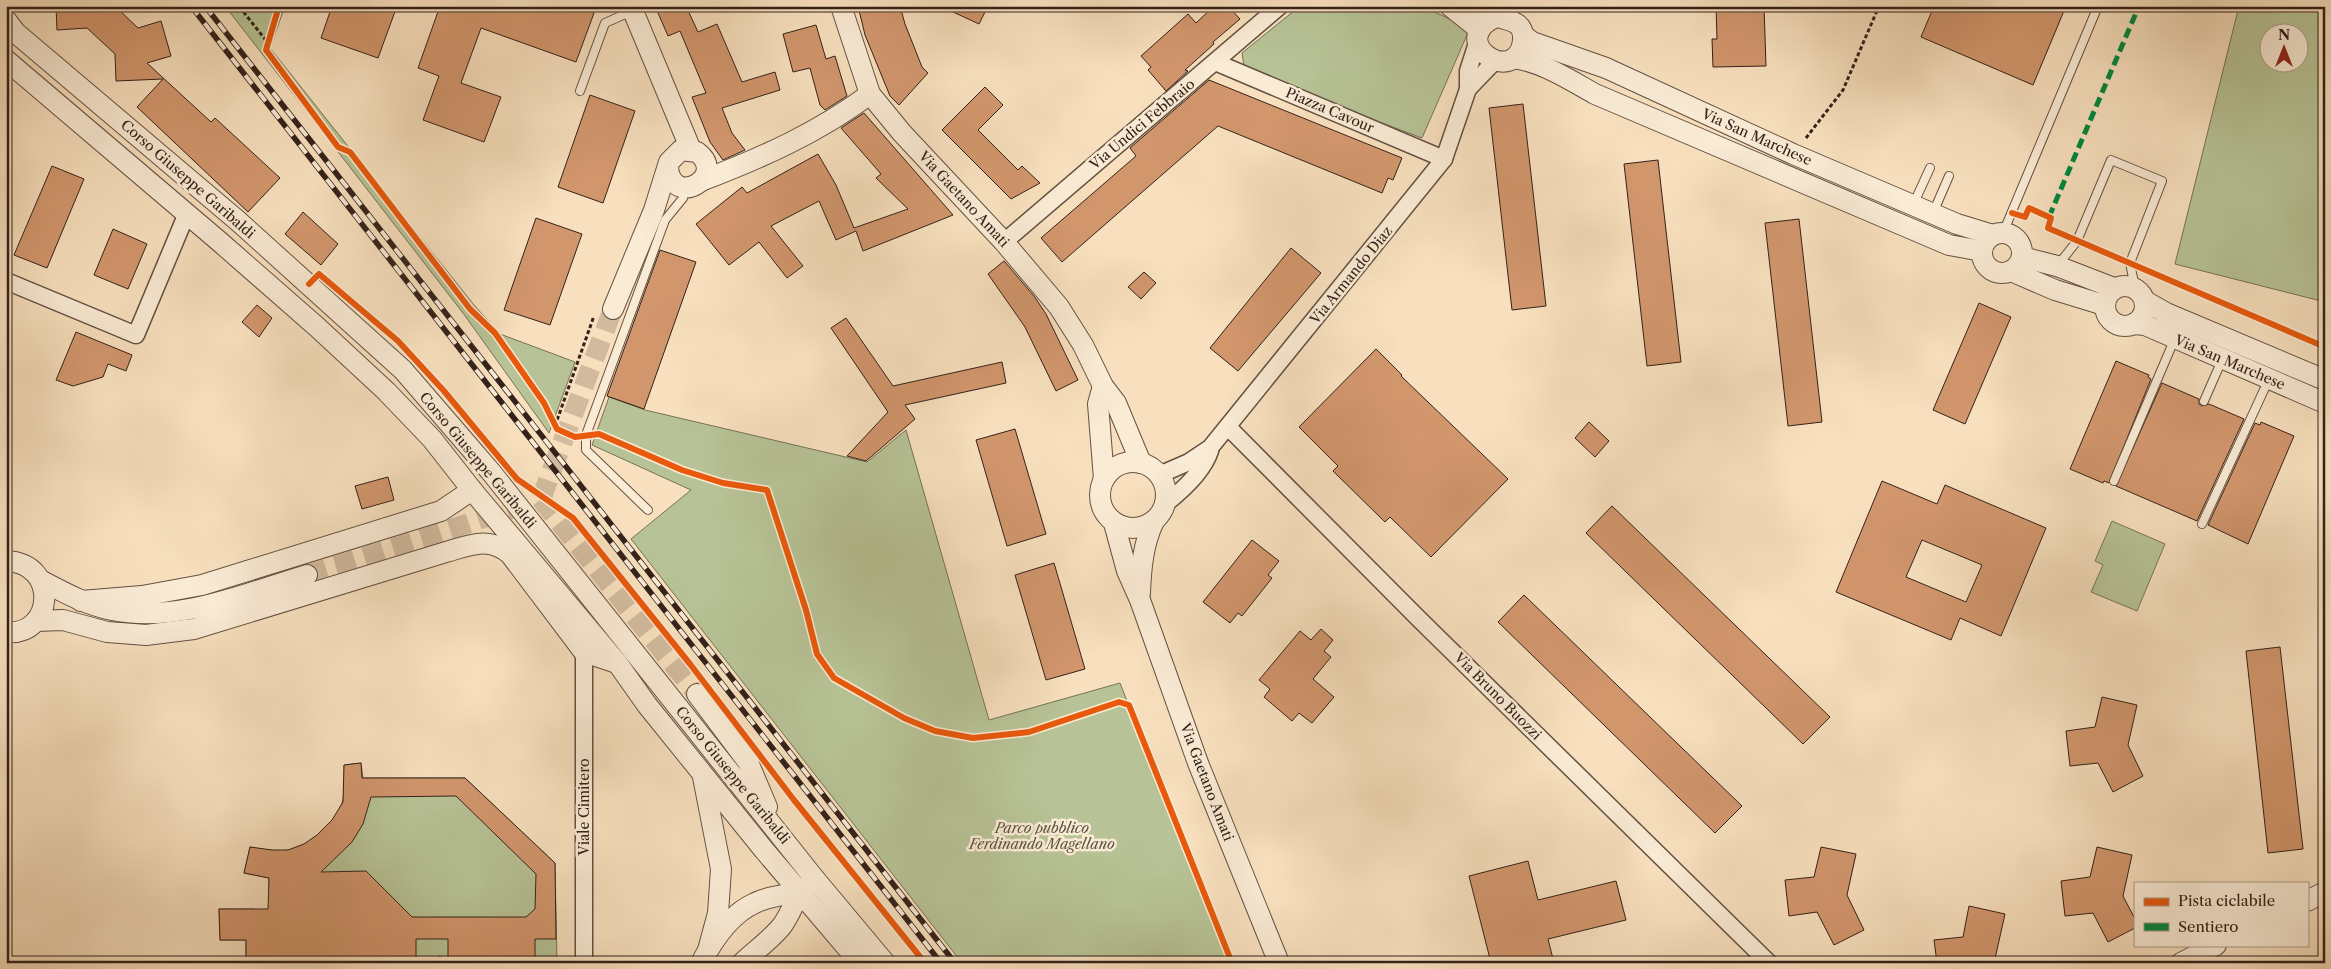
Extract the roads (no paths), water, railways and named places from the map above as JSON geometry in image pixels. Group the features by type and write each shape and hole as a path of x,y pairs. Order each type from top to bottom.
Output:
{"street":[{"name":"Via Gaetano Amati","path":"841,6 870,94 902,133 1004,242 1059,307 1083,345 1102,386 1116,403 1132,447 1141,463"},
{"name":"Via Undici Febbraio","path":"1004,242 1280,6"},
{"path":"1450,6 1479,35"},
{"path":"1474,6 1496,17 1508,18 1518,25 1523,35 1522,48 1504,60 1486,57 1480,50 1479,35 1486,21 1496,17"},
{"path":"632,9 674,113 685,157 706,171 654,210"},
{"name":"Corso Giuseppe Garibaldi","path":"6,20 16,33 238,221 403,370 491,472 777,830 808,885 860,963"},
{"name":"Via Armando Diaz","path":"1159,475 1189,462 1210,448 1444,159 1468,88 1468,71 1479,35"},
{"name":"Via San Marchese","path":"1523,35 1532,42 1606,68 1793,154 1972,229 1993,240"},
{"name":"Via San Marchese","path":"1504,60 1525,59 1595,94 1941,242 1993,240"},
{"name":"Corso Giuseppe Garibaldi","path":"6,60 187,213 317,327 386,391 432,439 472,490 618,664 647,705 702,772 884,963"},
{"name":"Via Armando Diaz","path":"1468,88 1504,60"},
{"name":"Piazza Cavour","path":"1215,62 1444,159"},
{"path":"685,157 671,179 689,185 745,164 834,120 870,94"},
{"path":"685,157 745,164"},
{"path":"612,309 654,210 685,157"},
{"path":"6,280 136,335 187,213"},
{"path":"2011,236 2018,241 2021,248 2016,264 2003,274 1994,272 1987,267 1983,260 1993,240 2011,236"},
{"path":"2016,264 2057,266 2114,288"},
{"path":"2016,264 2055,290 2104,306"},
{"path":"2125,285 2140,294 2145,310 2141,318 2134,324 2124,326 2114,323 2107,316 2104,306 2107,295 2114,288 2125,285"},
{"name":"Via San Marchese","path":"2140,294 2166,313 2325,380"},
{"name":"Via San Marchese","path":"2134,324 2145,326 2175,338 2325,403"},
{"path":"1102,386 1098,404 1104,480"},
{"name":"Via Bruno Buozzi","path":"1228,427 1419,619 1770,963"},
{"name":"Via Armando Diaz","path":"1165,504 1180,492 1206,462 1210,448"},
{"path":"1126,463 1141,463 1152,468 1159,475 1166,493 1165,504 1154,521 1134,528 1114,523 1102,508 1100,489 1104,480 1117,466 1126,463"},
{"path":"81,601 142,596 202,585 441,511 472,490"},
{"name":"Via Gaetano Amati","path":"1140,600 1141,566 1148,534 1154,521"},
{"name":"Via Gaetano Amati","path":"1114,523 1127,571 1140,600 1198,763 1279,963"},
{"path":"21,628 63,620 108,632 146,635 194,629 437,554 487,542 502,547 510,554 584,652 618,664"},
{"path":"6,561 28,566 42,581 81,601 113,610 155,614 196,608 306,575"},
{"path":"6,650 21,628 42,612 45,602 45,591 42,581"},
{"name":"Viale Cimitero","path":"584,652 584,963"},
{"path":"697,694 748,762 777,830"},
{"path":"702,772 721,869 718,913 704,956"},
{"path":"704,956 727,924 744,908 808,885"},
{"path":"742,963 763,946 782,926 808,885"},
{"path":"2308,900 2325,892"},
{"path":"2181,963 2214,946"}],"lane":[{"path":"1993,240 2098,6"},
{"path":"580,91 605,23 632,9"},
{"path":"2057,266 2077,241 2112,160 2162,181 2130,263 2140,294"},
{"path":"1913,205 1930,168"},
{"path":"1933,213 1949,176"},
{"path":"648,510 586,450 586,435 665,220 683,198 689,185"},
{"path":"2114,482 2175,338"},
{"path":"2204,402 2223,358"},
{"path":"2202,524 2268,378"}],"tunnel":[{"path":"541,499 613,309"},
{"path":"541,499 697,694"},
{"path":"307,575 534,501"}],"railway":[{"path":"191,6 941,963"},
{"path":"205,6 955,963"}],"park label":[{"name":"Parco pubblico Ferdinando Magellano","path":"1042,836"}]}
